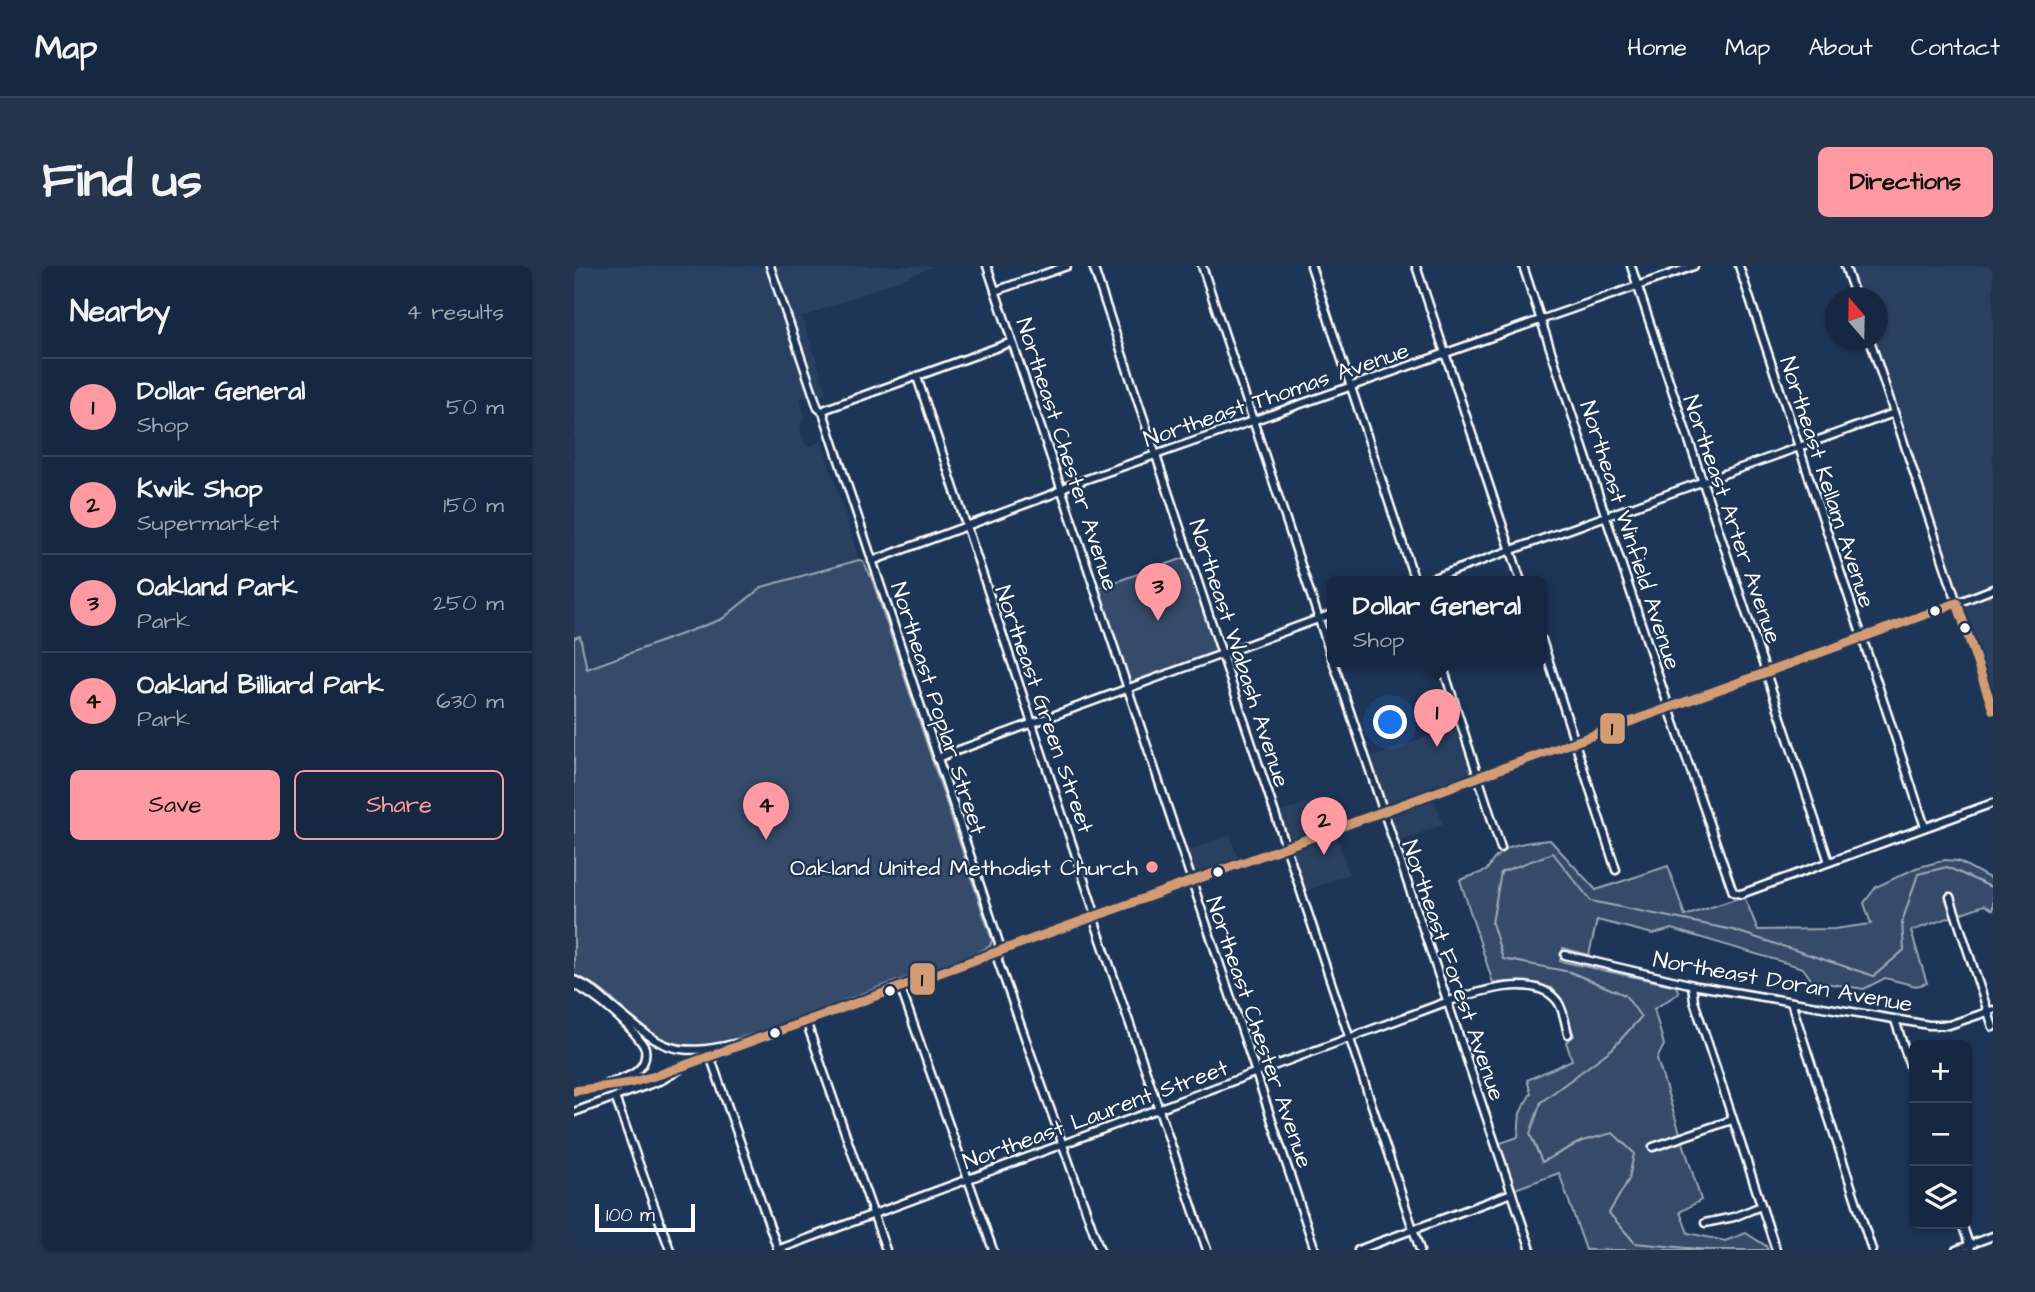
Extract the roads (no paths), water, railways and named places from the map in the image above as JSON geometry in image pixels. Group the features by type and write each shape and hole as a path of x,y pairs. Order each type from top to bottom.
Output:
{"main road":[{"path":"574,1091 631,1083 694,1062 709,1053 757,1039 1957,603 1993,710"}],"street":[{"name":"Northeast Poplar Street","path":"770,266 818,408 823,412 999,943 998,961 1100,1250"},
{"name":"Northeast Chester Avenue","path":"987,266 1315,1250"},
{"path":"995,291 1067,266"},
{"name":"Northeast Wabash Avenue","path":"1093,266 1420,1250"},
{"name":"Northeast Forest Avenue","path":"1202,266 1327,644"},
{"path":"1311,266 1413,576"},
{"path":"1416,266 1519,576"},
{"name":"Northeast Winfield Avenue","path":"1523,266 1669,708 1735,894 1829,862"},
{"name":"Northeast Arter Avenue","path":"1631,266 1829,862"},
{"name":"Northeast Thomas Avenue","path":"873,561 1156,454 1694,266"},
{"name":"Northeast Kellam Avenue","path":"1739,266 1925,828"},
{"path":"1845,266 1852,287"},
{"path":"823,412 1012,342"},
{"path":"1873,350 1957,603 1993,589"},
{"name":"Northeast Green Street","path":"917,377 1207,1250"},
{"path":"1439,576 1894,413"},
{"path":"937,758 1327,616"},
{"path":"1547,656 1616,870"},
{"name":"Northeast Forest Avenue","path":"1334,667 1531,1250"},
{"path":"1443,667 1501,848"},
{"path":"1829,862 1993,803"},
{"path":"1950,897 1990,1010 1993,1027"},
{"name":"Northeast Doran Avenue","path":"1565,956 1692,985 1942,1026 1990,1010"},
{"path":"574,983 590,988 656,1041 674,1048 709,1053 778,1250"},
{"path":"574,983 636,1035 646,1054 644,1063 634,1074 592,1089"},
{"path":"1692,985 1694,1001 1776,1250"},
{"path":"900,986 993,1250"},
{"name":"Northeast Laurent Street","path":"778,1250 1446,1002 1505,986 1543,990 1554,997 1560,1007 1568,1034"},
{"path":"1791,1002 1872,1250"},
{"path":"1895,1020 1909,1063"},
{"path":"806,1021 887,1250"},
{"path":"574,1112 662,1080 694,1062"},
{"path":"615,1097 670,1250"},
{"path":"1653,1147 1732,1120"},
{"path":"1359,1250 1512,1193"},
{"path":"1705,1223 1734,1217 1761,1206"},
{"path":"1964,1229 1970,1248"},
{"path":"1956,1250 1970,1248 1993,1236"}],"waterway":[{"path":"1708,1250 1635,1243 1609,1213 1629,1179 1634,1153 1613,1133 1582,1141 1542,1162 1530,1134 1541,1102 1612,1049 1641,1017 1625,995 1570,972 1503,959 1492,923 1501,872 1553,853 1591,901 1733,930 1874,976 1904,950 1902,922 1918,874 1947,867 1993,888"}],"place":[{"name":"Oakland Park","path":"1158,621"},
{"name":"Dollar General","path":"1437,747"},
{"name":"Oakland Billiard Park","path":"766,840"},
{"name":"Kwik Shop","path":"1324,855"},
{"name":"Oakland United Methodist Church","path":"1152,867"}]}
